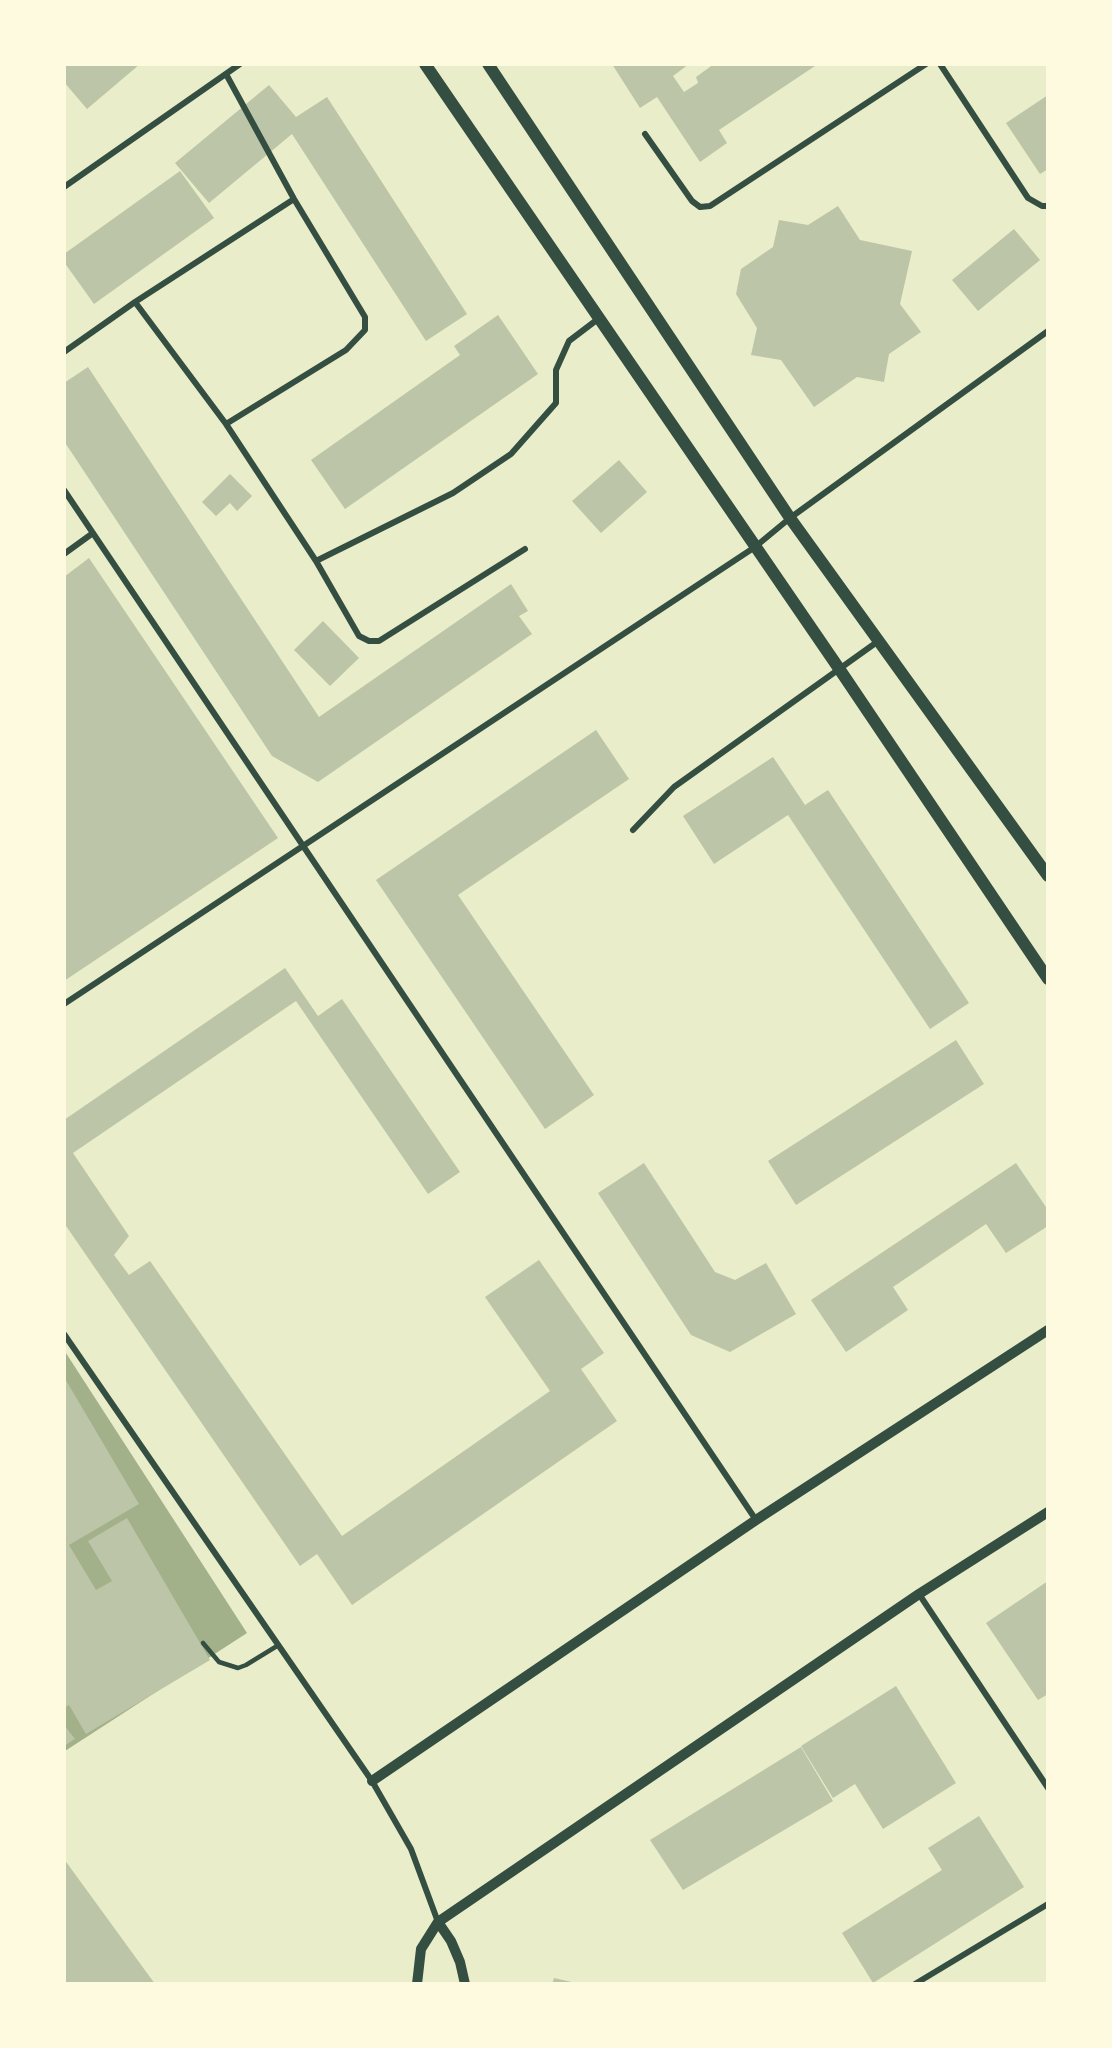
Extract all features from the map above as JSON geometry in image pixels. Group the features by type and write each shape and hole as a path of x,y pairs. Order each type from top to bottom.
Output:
{"main road":[{"path":"425,64 840,670 1047,980"},
{"path":"488,64 790,518 1047,876"}],"street":[{"path":"64,187 240,64"},
{"path":"645,135 692,201 700,207 710,206 926,64"},
{"path":"940,64 1028,198 1042,207 1047,206"},
{"path":"225,74 294,199 365,317 365,330 346,350 226,424"},
{"path":"64,352 135,302 294,199"},
{"path":"135,302 226,424 316,561 351,627 359,636 369,641 379,641 525,549"},
{"path":"316,561 453,493 511,454 556,403 556,370 569,341 598,319"},
{"path":"64,1004 755,547 790,518 1047,331"},
{"path":"64,490 756,1520"},
{"path":"64,554 93,533"},
{"path":"633,830 674,787 877,642"},
{"path":"372,1781 756,1520 1047,1330"},
{"path":"64,1334 372,1781 411,1849 438,1922 451,1941 460,1962 465,1983"},
{"path":"417,1983 421,1949 438,1922 919,1594 1047,1512"},
{"path":"919,1594 1047,1788"},
{"path":"915,1983 1047,1904"}],"lane":[{"path":"203,1643 219,1662 238,1668 277,1646"}],"shaded area":[{"path":"64,1350 247,1633 65,1751 64,1751"}],"building":[{"path":"64,64 140,64 87,109 64,82"},
{"path":"612,64 689,64 673,76 684,92 698,83 696,77 714,64 818,64 719,130 727,143 700,162 657,97 640,108"},
{"path":"269,85 296,117 327,97 467,314 426,341 292,134 209,203 175,163"},
{"path":"1048,95 1048,169 1040,174 1006,123"},
{"path":"180,171 214,218 94,304 64,262 64,254"},
{"path":"838,206 860,240 912,251 900,304 921,332 889,354 884,382 857,377 814,407 781,360 751,355 757,328 736,294 741,269 773,247 779,220 808,225"},
{"path":"1014,229 1040,260 978,311 952,280"},
{"path":"498,315 538,374 345,509 311,460 460,355 454,346"},
{"path":"88,367 319,717 511,584 528,611 519,616 532,634 318,782 272,756 64,441 64,383"},
{"path":"619,460 647,492 601,533 572,501"},
{"path":"230,474 252,496 237,511 230,503 216,516 202,502"},
{"path":"89,558 278,838 64,981 64,577"},
{"path":"323,621 359,658 330,686 294,650"},
{"path":"596,730 629,779 458,895 594,1095 545,1129 376,880"},
{"path":"773,757 805,805 828,790 969,1003 930,1029 788,815 714,864 683,816"},
{"path":"285,968 318,1016 342,999 460,1172 428,1194 296,1001 73,1153 129,1236 114,1255 129,1275 150,1261 342,1536 550,1391 485,1297 539,1260 604,1353 581,1369 617,1421 352,1605 317,1554 300,1566 64,1223 64,1120"},
{"path":"956,1040 984,1084 796,1205 768,1161"},
{"path":"644,1163 715,1272 735,1280 766,1263 796,1314 730,1352 691,1335 598,1193"},
{"path":"1016,1163 1048,1210 1048,1226 1006,1253 986,1224 893,1287 908,1310 846,1352 811,1300"},
{"path":"64,1377 139,1504 69,1545 96,1590 112,1581 88,1541 127,1518 210,1660 86,1734 69,1705 64,1708"},
{"path":"1048,1581 1048,1694 1038,1700 986,1623"},
{"path":"896,1686 956,1783 883,1829 855,1784 833,1798 801,1746"},
{"path":"64,1725 75,1739 64,1746"},
{"path":"801,1747 833,1801 683,1890 650,1840"},
{"path":"979,1816 1024,1887 873,1983 842,1933 942,1870 928,1848"},
{"path":"64,1859 155,1984 64,1984"},
{"path":"554,1978 576,1983 576,1984 552,1984"}]}
